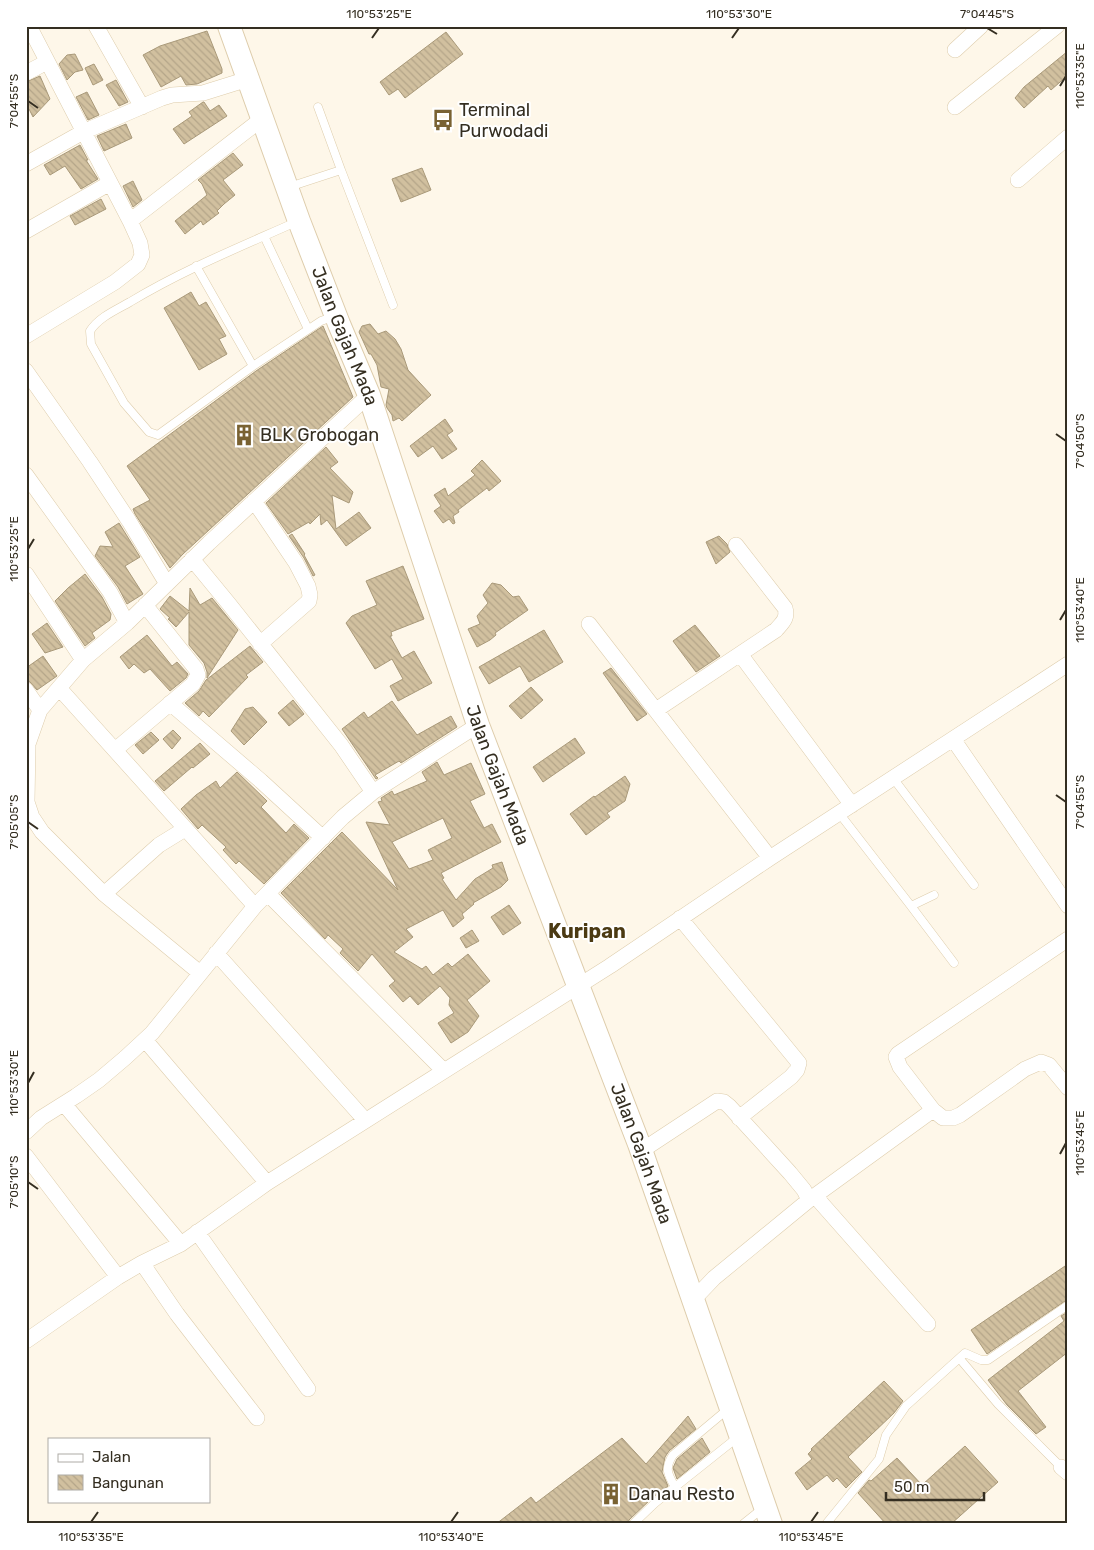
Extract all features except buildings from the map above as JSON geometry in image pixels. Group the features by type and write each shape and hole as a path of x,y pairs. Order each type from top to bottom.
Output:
{"main road":[{"name":"Jalan Gajah Mada","path":"228,26 287,187 369,394 478,725 641,1151 768,1515"}],"street":[{"path":"26,336 114,282 138,264 142,255 140,243 130,221 29,26"},
{"path":"96,26 142,107"},
{"path":"955,50 981,26"},
{"path":"955,107 1057,26"},
{"path":"26,73 47,62"},
{"path":"26,164 83,132 162,98 172,95 203,93 248,79"},
{"path":"130,221 263,118"},
{"path":"1018,180 1068,137"},
{"path":"26,231 110,183"},
{"path":"26,371 90,462 167,584"},
{"path":"200,973 104,894 59,851 32,817 27,802 28,744 40,710 83,660 127,623 192,559 369,394"},
{"path":"28,481 110,592 127,623"},
{"path":"254,501 296,563 308,586 310,595 309,601 260,644"},
{"path":"656,710 776,630 786,619 787,614 784,608 736,544"},
{"path":"192,559 341,745 373,792"},
{"path":"26,574 83,660"},
{"path":"115,750 196,681 198,672 145,605"},
{"path":"590,624 770,858"},
{"path":"740,654 852,805"},
{"path":"26,1341 118,1277 181,1244 267,1183 443,1070 579,986 770,858 1068,664"},
{"path":"59,688 255,906"},
{"path":"26,690 40,710"},
{"path":"170,703 261,781 323,838"},
{"path":"26,1132 41,1118 64,1104 112,1069 145,1040 255,906 343,817 373,792 478,725"},
{"path":"952,739 1068,906"},
{"path":"104,894 159,845 185,829"},
{"path":"268,894 443,1070"},
{"path":"680,918 799,1063 797,1070 791,1077 739,1118"},
{"path":"1068,940 896,1057 900,1067 933,1110 943,1118 954,1118 960,1115 1025,1069 1041,1062 1053,1069 1068,1088"},
{"path":"216,953 365,1120"},
{"path":"145,1040 267,1183"},
{"path":"641,1151 717,1102 724,1102 928,1324"},
{"path":"64,1104 181,1244"},
{"path":"694,1299 714,1278 812,1198 933,1110"},
{"path":"26,1156 118,1277"},
{"path":"197,1232 308,1389"},
{"path":"142,1263 177,1314 258,1418"}],"lane":[{"path":"318,107 392,305"},
{"path":"287,187 341,170"},
{"path":"300,220 196,266 153,289 93,325 90,331 91,344 124,403 150,432 158,435 253,366 308,329 321,321 337,316"},
{"path":"264,236 308,329"},
{"path":"196,266 253,366"},
{"path":"893,778 974,885"},
{"path":"838,814 954,964"},
{"path":"911,906 934,895"},
{"path":"826,1524 879,1459 886,1435 906,1406 966,1353 981,1360 988,1360 1068,1305"},
{"path":"960,1359 998,1404 1064,1470"},
{"path":"675,1487 667,1472 667,1464 673,1455 730,1407"},
{"path":"633,1524 739,1435"},
{"path":"743,1524 768,1515"}],"place":[{"name":"Terminal Purwodadi","path":"443,120"},
{"name":"BLK Grobogan","path":"244,435"},
{"name":"Danau Resto","path":"611,1494"}],"district":[{"name":"Kuripan","path":"587,931"}]}
